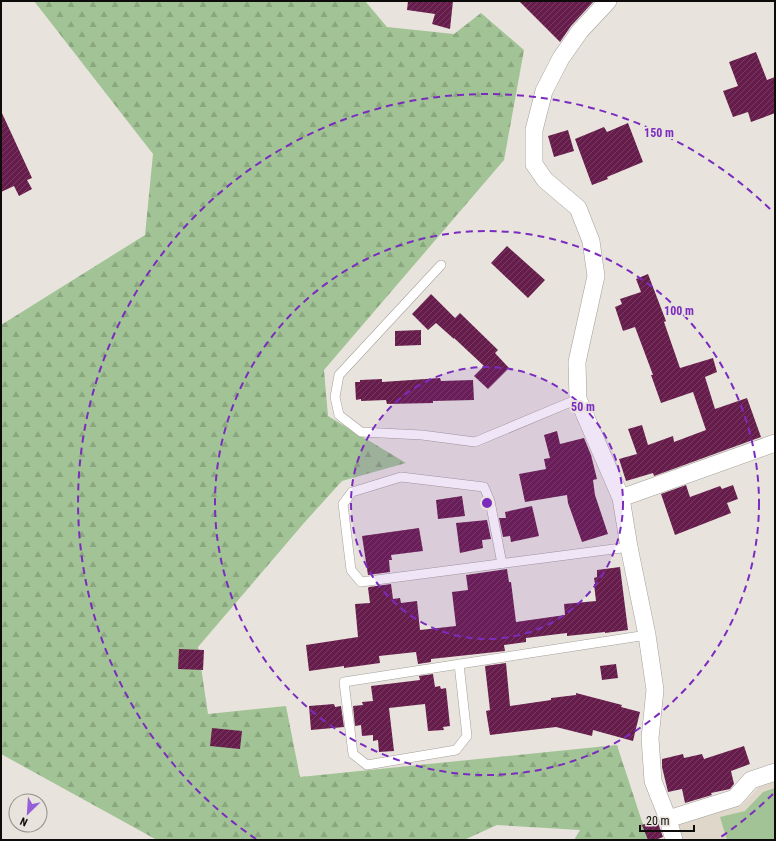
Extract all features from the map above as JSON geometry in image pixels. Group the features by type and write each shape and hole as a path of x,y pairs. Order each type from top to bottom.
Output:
{"street":[{"path":"608,1 580,31 561,58 544,91 534,130 534,164 545,180 578,208 591,241 596,276 577,362 578,398 621,498 629,547 647,635 655,690 650,738 653,781 668,819 674,840"},
{"path":"621,498 775,443"},
{"path":"668,819 735,798 751,780 775,772"}],"lane":[{"path":"441,265 339,375 335,397 339,415 361,432 422,435 475,442 578,398"},
{"path":"502,564 490,501 484,487 401,477 352,492 343,504 350,570 361,582 502,564 629,547"},
{"path":"459,664 468,736 456,750 367,765 353,754 344,682 459,664 647,635"}],"shaded area":[{"path":"775,781 775,840 683,840 679,826 680,819 742,805 759,787"}],"green space":[{"path":"34,1 365,1 387,27 454,34 481,13 524,50 504,160 324,370 328,416 406,463 342,481 198,647 208,714 286,706 300,777 617,745 648,840 574,840 580,830 497,825 464,840 157,840 1,754 1,325 145,235 153,154"},
{"path":"775,788 775,840 727,840 720,817 745,811 763,792"}],"building":[{"path":"408,1 453,1 450,29 432,24 435,14 407,10"},
{"path":"519,1 594,1 571,26 560,42"},
{"path":"756,52 767,80 775,77 775,113 751,122 748,112 733,117 723,91 738,86 729,62"},
{"path":"1,111 32,178 27,180 32,189 19,196 14,186 1,192"},
{"path":"628,123 643,162 592,185 575,139 604,127 607,132"},
{"path":"568,130 574,151 554,157 548,136"},
{"path":"507,246 545,280 528,298 491,263"},
{"path":"648,274 666,321 664,322 680,368 713,358 717,372 705,377 715,409 747,398 761,437 654,476 653,473 626,481 619,459 637,454 628,429 642,425 648,445 673,436 674,442 706,430 693,392 661,403 651,375 653,375 635,327 623,331 615,307 622,304 620,299 641,292 636,279"},
{"path":"431,294 455,318 460,313 498,350 495,353 509,368 488,389 474,376 484,366 436,323 428,330 412,314"},
{"path":"421,330 421,345 395,346 395,331"},
{"path":"440,378 441,381 473,380 474,400 387,404 386,400 356,400 355,382 360,382 360,380 382,379 382,382"},
{"path":"557,431 560,444 584,438 591,455 597,479 593,480 595,495 608,534 582,542 568,503 567,495 525,502 519,474 546,469 544,459 550,458 544,435"},
{"path":"686,485 690,497 720,486 722,489 733,485 738,499 727,503 731,513 675,535 661,494"},
{"path":"462,496 465,516 438,519 436,500"},
{"path":"532,506 539,536 511,542 510,536 503,537 499,518 506,518 505,512"},
{"path":"487,520 491,539 482,540 483,548 460,553 456,523"},
{"path":"419,528 423,551 391,555 392,560 389,560 390,572 368,575 362,536"},
{"path":"620,567 628,630 567,636 567,633 526,638 526,642 504,645 505,651 431,659 431,662 418,664 416,652 379,656 380,663 309,671 306,645 358,637 355,604 370,603 369,587 391,584 393,599 400,598 401,603 417,601 420,630 456,626 452,592 468,590 466,575 507,569 509,582 511,582 516,622 565,615 564,604 596,601 594,578 597,577 597,570"},
{"path":"179,649 204,650 203,670 178,669"},
{"path":"506,663 510,706 551,700 551,698 576,695 576,693 622,705 621,707 640,712 633,741 593,730 592,736 556,727 490,735 486,711 490,710 485,666"},
{"path":"616,664 618,678 602,680 600,666"},
{"path":"433,674 435,687 440,686 441,689 446,688 450,726 443,727 444,730 428,731 425,704 389,708 394,751 379,752 378,740 373,741 373,735 362,736 361,725 355,726 353,706 363,705 362,702 373,701 371,686 420,680 419,676"},
{"path":"334,704 335,707 341,706 344,727 311,730 309,706"},
{"path":"212,728 242,731 240,749 210,746"},
{"path":"744,746 750,764 731,771 734,784 730,789 711,793 712,795 685,803 682,789 668,792 662,767 662,759 683,754 684,758 702,754 704,759"},
{"path":"657,820 663,837 655,840 648,840 642,825"}]}
